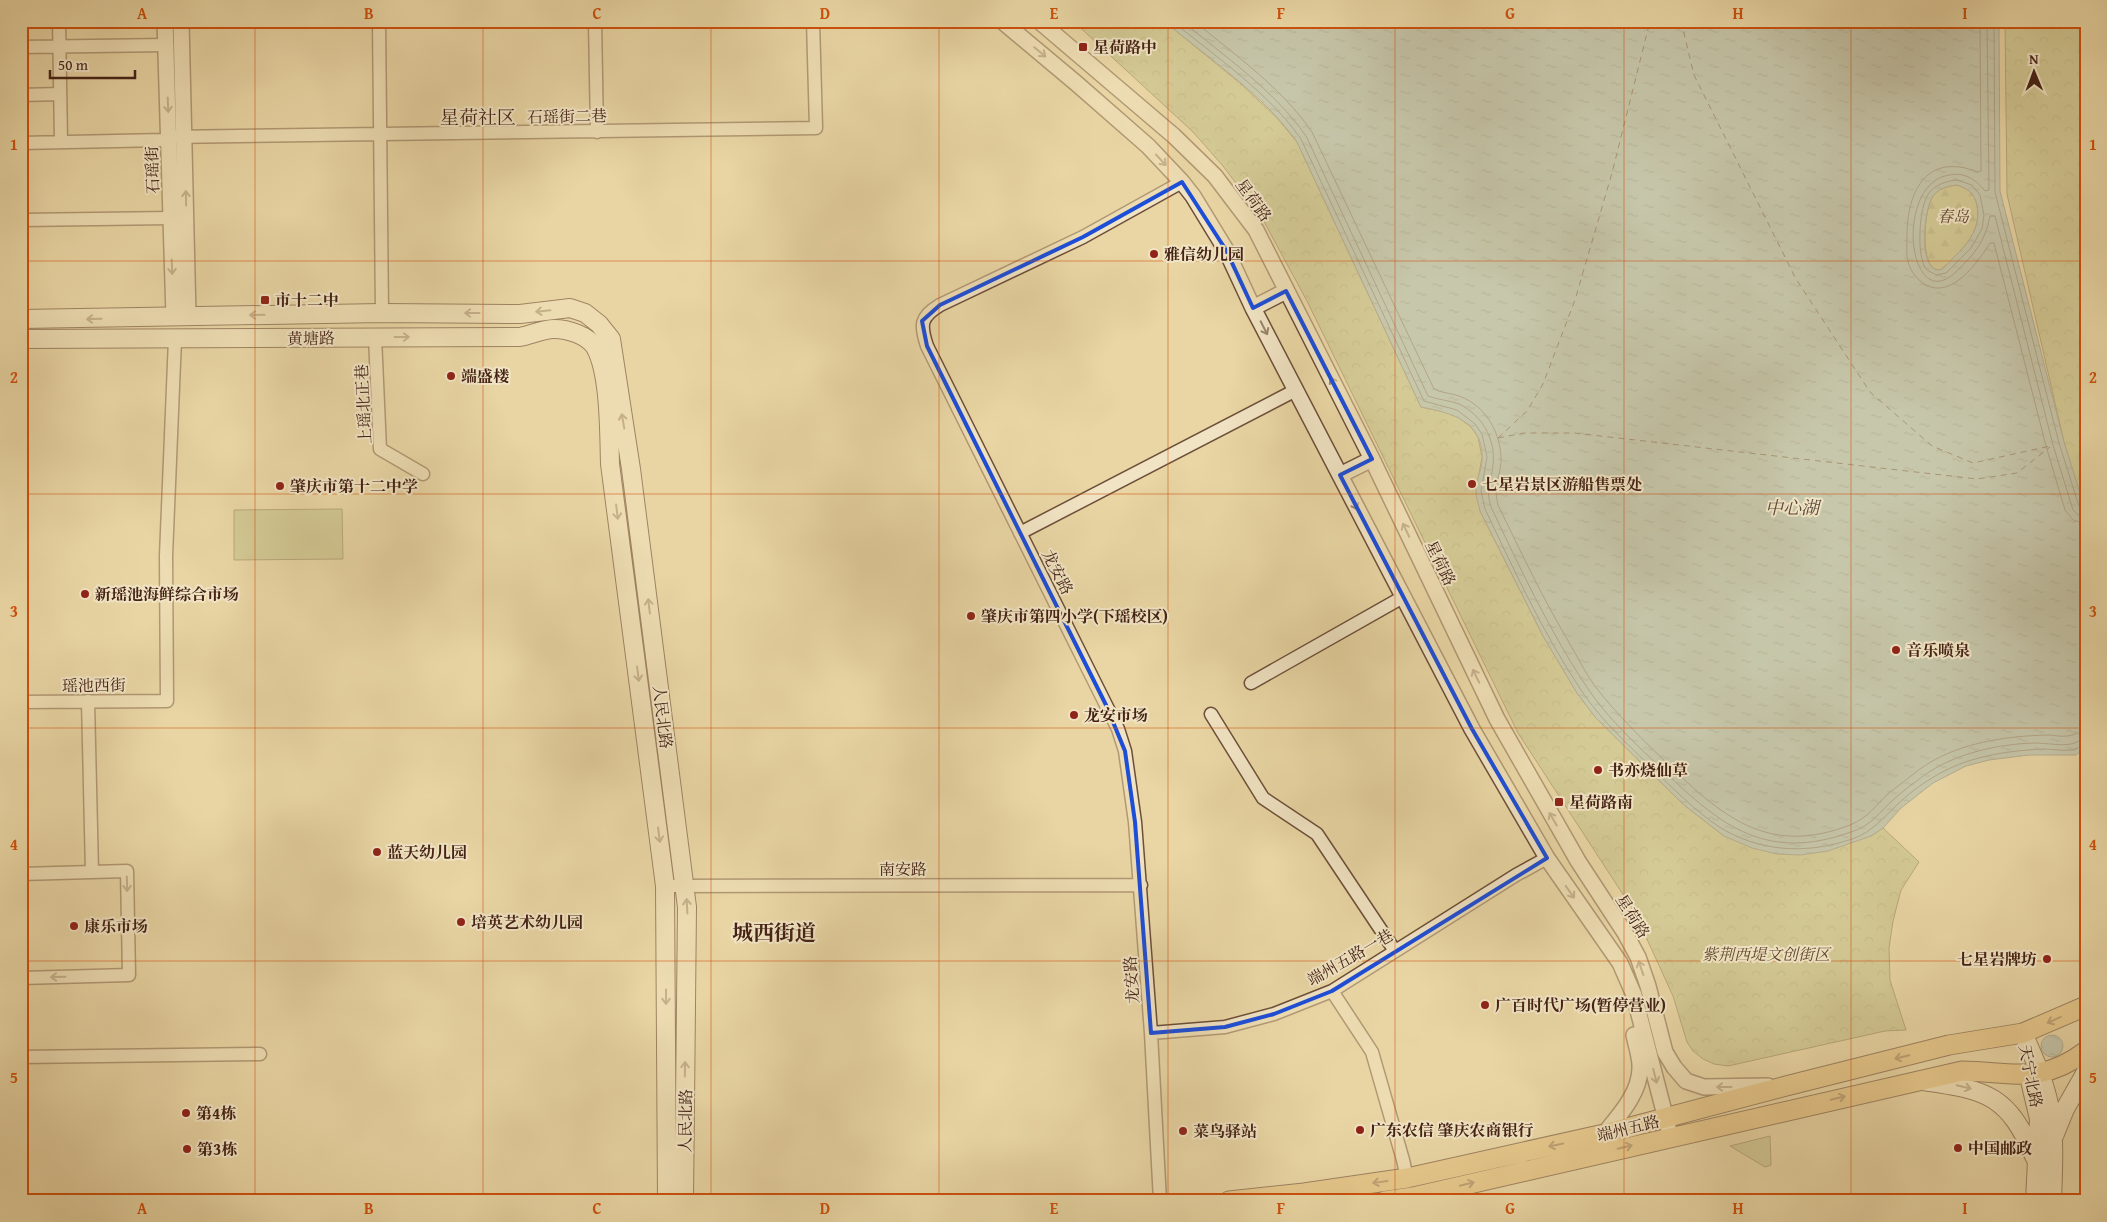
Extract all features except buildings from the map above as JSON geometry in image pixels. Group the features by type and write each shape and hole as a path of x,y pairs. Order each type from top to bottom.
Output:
{"main road":[{"name":"人民北路","path":"520,314 570,308 585,313 599,324 611,339 631,469 687,907 678,1196"},
{"name":"黄塘路","path":"21,319 382,312 520,314"},
{"name":"黄塘路","path":"21,339 520,337 553,329 564,330 585,337 594,346"},
{"name":"人民北路","path":"594,346 602,364 607,401 610,464 665,886 678,1196"},
{"name":"端州五路","path":"1385,1201 1412,1197 1668,1127 1790,1085 1949,1045 2023,1033 2086,1006"},
{"name":"天宁北路","path":"2023,1033 2035,1075 2050,1107 2053,1138 2052,1201"},
{"path":"2035,1075 2069,1064 2086,1051"},
{"name":"端州五路","path":"1229,1201 1304,1193 1407,1178 1604,1134 1668,1127 1962,1070 2035,1075"},
{"path":"2053,1138 2065,1109 2086,1072"},
{"name":"天宁北路","path":"2035,1075 2039,1119 2035,1201"},
{"path":"1916,1080 1964,1086 1991,1097 2016,1120 2036,1160"},
{"path":"658,1201 678,1196"}],"street":[{"path":"59,21 61,142"},
{"name":"石瑶街","path":"165,21 171,218 181,317"},
{"name":"石瑶街","path":"181,21 184,137 181,317"},
{"path":"379,21 382,312"},
{"path":"594,21 597,132"},
{"name":"石瑶街二巷","path":"21,143 163,140 168,137 816,128 813,21"},
{"path":"1002,21 1140,139 1193,196 1226,250 1253,308 1472,730 1547,858 1620,963 1634,995 1668,1127"},
{"name":"星荷路","path":"1039,21 1174,136 1215,176 1256,230 1372,459 1497,719 1578,861 1625,933 1638,957 1648,986 1664,1052 1674,1067 1686,1081 1704,1087 1790,1085"},
{"path":"21,47 166,45"},
{"path":"21,95 60,94"},
{"name":"龙安路","path":"1160,1201 1141,886 1135,822 1125,751 1118,729 927,346 922,332 922,321 929,311 940,305 1083,238 1182,182"},
{"path":"21,220 171,218"},
{"path":"1253,308 1286,291"},
{"name":"上瑶北正巷","path":"375,337 380,449 423,474"},
{"name":"瑶池西街","path":"21,702 166,701 166,556 174,339"},
{"path":"1020,533 1296,390"},
{"path":"1340,475 1372,459"},
{"path":"1251,683 1403,597"},
{"path":"88,701 92,872"},
{"path":"1211,714 1263,798 1317,834 1395,951"},
{"name":"端州五路一巷","path":"1151,1033 1225,1027 1274,1014 1332,990 1516,875 1547,858"},
{"path":"21,874 127,871 129,976 21,978"},
{"name":"南安路","path":"665,886 1141,886"},
{"path":"1604,1134 1622,1113 1633,1093 1640,1068 1625,1001 1620,963"},
{"path":"1332,990 1372,1052 1407,1178"},
{"path":"21,1057 260,1054"}],"highlighted area":[{"path":"1182,182 1226,250 1253,308 1286,291 1372,459 1340,475 1472,729 1547,858 1332,991 1274,1014 1225,1027 1151,1033 1135,822 1125,751 1106,705 927,346 922,321 940,305 1083,237"}],"green space":[{"name":"紫荆西堤文创街区","path":"1073,21 1164,21 1241,84 1278,119 1297,142 1421,407 1454,414 1471,427 1478,437 1482,457 1479,474 1480,511 1543,636 1577,693 1596,718 1684,805 1724,836 1871,836 1883,828 1919,862 1901,890 1893,921 1889,948 1890,980 1906,1030 1885,1031 1728,1066 1714,1064 1703,1059 1693,1051 1687,1042 1673,996 1635,913 1518,733 1307,301 1262,218 1223,166 1193,132"},
{"path":"2005,21 2086,21 2086,520 2064,442 2007,194"},
{"name":"春岛","path":"1957,185 1973,194 1977,205 1977,221 1969,241 1946,266 1938,270 1932,267 1926,249 1927,212 1935,193 1944,188"},
{"path":"342,509 343,559 234,560 234,510"},
{"path":"1770,1136 1771,1165 1765,1167 1730,1146"}],"water":[{"name":"中心湖","path":"1164,21 1999,21 2000,191 2064,442 2086,512 2086,747 2076,755 2029,755 1989,760 1966,766 1933,783 1901,808 1883,828 1871,836 1828,851 1800,855 1777,854 1752,848 1724,836 1684,805 1596,718 1577,693 1543,636 1480,511 1476,497 1476,484 1482,462 1482,448 1478,437 1465,422 1455,416 1421,407 1297,142 1284,125 1252,93","holes":["1957,185 1973,194 1977,205 1977,221 1969,241 1944,267 1938,270 1932,267 1925,249 1927,212 1935,193 1941,189"]},
{"path":"2052,1035 2060,1038 2063,1046 2060,1054 2052,1057 2044,1054 2041,1046 2044,1038"}],"ferry route":[{"path":"1498,438 1527,411 1543,384 1575,300 1612,173 1650,21"},
{"path":"1681,21 1694,75 1796,279 1870,392 1932,446 1973,463 2050,446"},
{"path":"1498,438 1524,433 1574,433 1977,479 2017,473 2050,447"}],"place":[{"name":"星荷路中","path":"1083,47"},
{"name":"雅信幼儿园","path":"1154,254"},
{"name":"市十二中","path":"265,300"},
{"name":"端盛楼","path":"451,376"},
{"name":"七星岩景区游船售票处","path":"1472,484"},
{"name":"肇庆市第十二中学","path":"280,486"},
{"name":"新瑶池海鲜综合市场","path":"85,594"},
{"name":"肇庆市第四小学(下瑶校区)","path":"971,616"},
{"name":"音乐喷泉","path":"1896,650"},
{"name":"龙安市场","path":"1074,715"},
{"name":"书亦烧仙草","path":"1598,770"},
{"name":"星荷路南","path":"1559,802"},
{"name":"蓝天幼儿园","path":"377,852"},
{"name":"培英艺术幼儿园","path":"461,922"},
{"name":"康乐市场","path":"74,926"},
{"name":"七星岩牌坊","path":"2047,959"},
{"name":"广百时代广场(暂停营业)","path":"1485,1005"},
{"name":"第4栋","path":"186,1113"},
{"name":"广东农信 肇庆农商银行","path":"1360,1130"},
{"name":"菜鸟驿站","path":"1183,1131"},
{"name":"中国邮政","path":"1958,1148"},
{"name":"第3栋","path":"187,1149"}],"district":[{"name":"星荷社区","path":"478,117"},
{"name":"城西街道","path":"774,933"}]}
